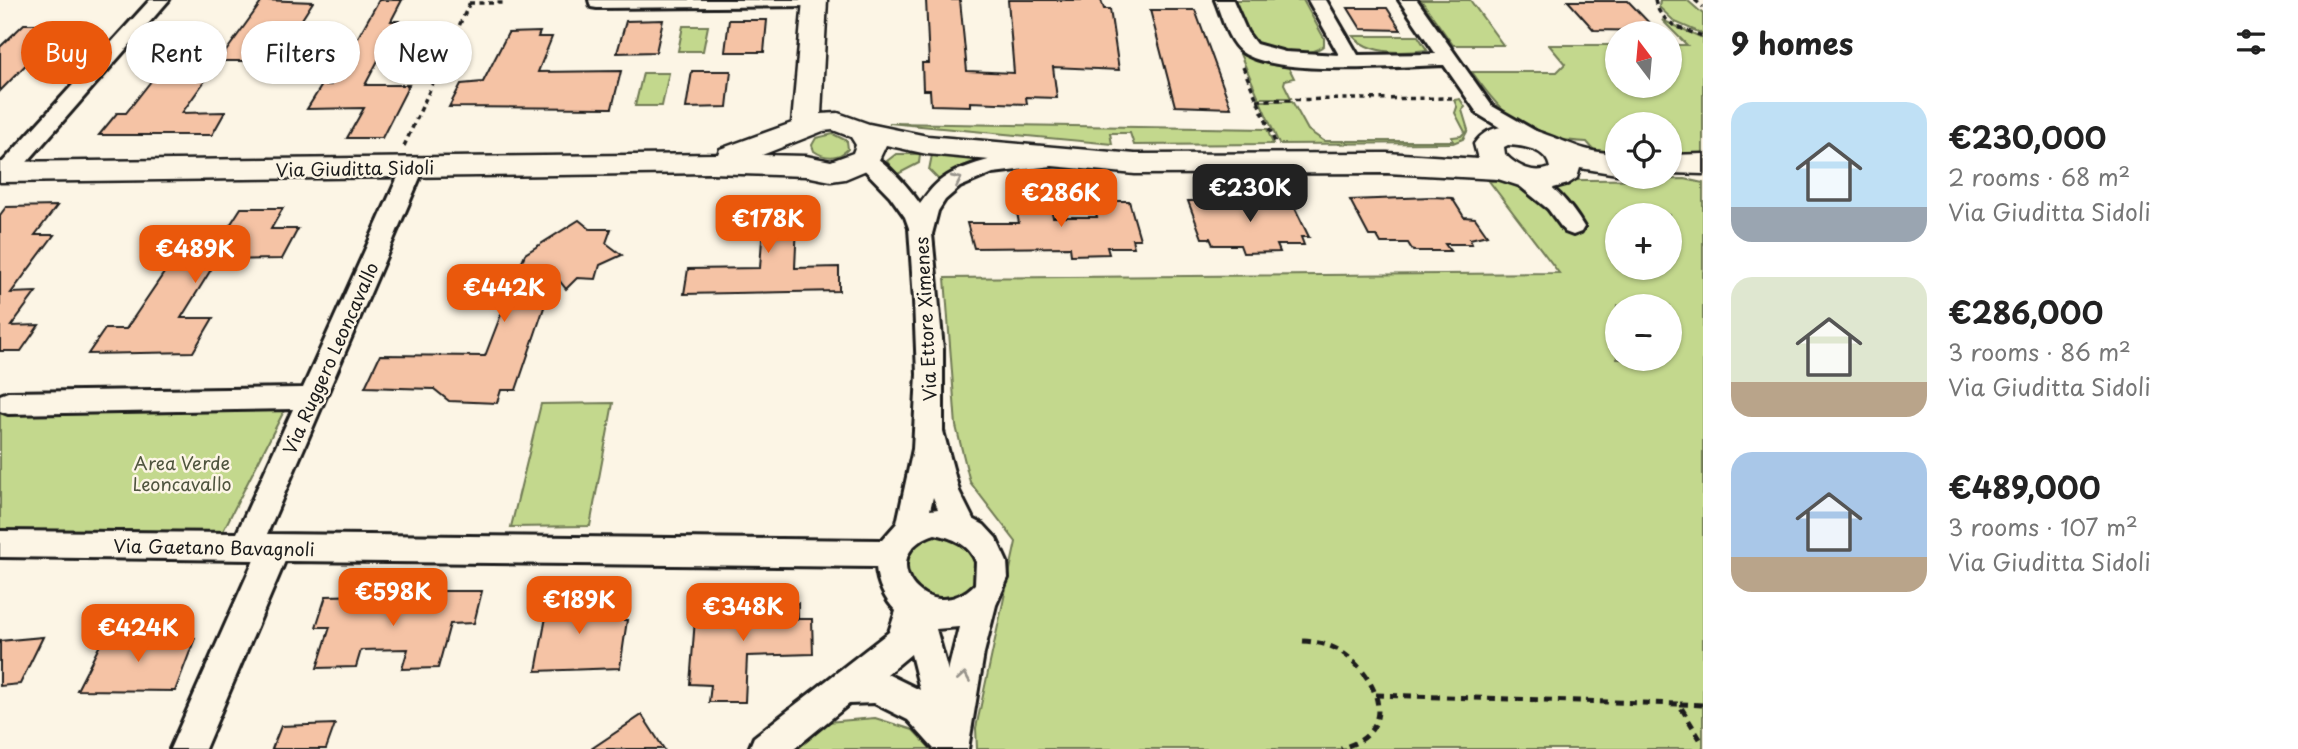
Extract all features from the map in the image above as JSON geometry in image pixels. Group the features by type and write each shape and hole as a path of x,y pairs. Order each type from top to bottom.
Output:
{"street":[{"path":"3,172 160,0"},
{"path":"598,0 597,3 815,1 802,129 790,146 792,155 818,169 890,184"},
{"path":"1224,0 1241,36 1252,50 1272,57 1449,59"},
{"path":"1317,0 1351,59"},
{"path":"1408,0 1483,109 1509,127 1553,169 1573,227"},
{"path":"809,79 862,142"},
{"path":"1483,109 1484,119 1503,159"},
{"name":"Via Giuditta Sidoli","path":"711,163 827,121 862,142 927,145 1084,160 1158,164 1387,163 1422,167 1503,159 1553,169 1605,166"},
{"name":"Via Giuditta Sidoli","path":"1503,159 1512,136 1553,169"},
{"name":"Via Giuditta Sidoli","path":"3,172 711,163 845,169 862,142"},
{"name":"Via Ettore Ximenes","path":"862,142 890,184 912,206 921,233 930,423 918,502 910,528 894,544 890,554"},
{"name":"Via Giuditta Sidoli","path":"921,233 934,196 960,178 1008,164 1084,160"},
{"name":"Via Ruggero Leoncavallo","path":"187,749 313,398 404,168"},
{"path":"8,403 313,398"},
{"name":"Via Ettore Ximenes","path":"930,423 945,492 961,525 985,544 993,572 990,586 982,599 968,653 953,747"},
{"path":"910,528 935,521 961,525"},
{"name":"Via Gaetano Bavagnoli","path":"0,544 890,554"},
{"path":"890,554 889,566 895,588 914,606 942,614 957,613 982,599"},
{"path":"766,749 901,642 914,606"},
{"path":"914,606 953,747"},
{"path":"846,688 876,686 920,708 953,747"}],"path":[{"path":"1655,0 1656,9 1664,18 1703,36"},
{"path":"1695,0 1703,7"},
{"path":"404,168 470,2 506,3"},
{"path":"1241,36 1230,36 1277,146"},
{"path":"1257,100 1462,98"},
{"path":"1303,640 1339,650 1368,678 1376,695 1374,729 1363,740 1341,749"},
{"path":"1376,695 1703,705"},
{"path":"1679,704 1703,744"}],"green space":[{"path":"1234,0 1303,0 1324,38 1324,45 1299,54 1267,50 1253,40 1247,31"},
{"path":"1421,0 1470,0 1503,45 1453,45"},
{"path":"1660,0 1687,0 1703,14 1703,34 1682,25 1682,21 1674,21 1659,7"},
{"path":"683,26 708,26 703,51 678,51"},
{"path":"1682,29 1703,38 1703,157 1682,157 1682,112 1605,112 1605,157 1600,157 1587,142 1548,137 1519,124 1496,102 1472,72 1557,72 1565,64 1549,45 1605,45 1605,98 1682,98 1682,45 1687,45 1682,40"},
{"path":"1353,36 1418,36 1427,50 1378,50 1368,47"},
{"path":"1240,54 1267,64 1289,68 1294,78 1285,80 1284,84 1291,98 1259,98"},
{"path":"643,73 669,73 662,106 635,106"},
{"path":"1460,99 1465,107 1462,110 1468,130 1463,139 1453,143 1279,144 1260,101 1292,101 1308,130 1324,141 1453,141 1452,137 1461,136 1465,132 1455,113 1457,107 1454,100"},
{"path":"889,123 1267,129 1273,144 1134,145 1130,133 1110,133 1112,144"},
{"path":"833,134 847,141 848,149 832,157 814,151 812,145 816,138"},
{"path":"896,154 920,154 919,163 896,175 887,161"},
{"path":"932,155 986,161 940,181 929,170"},
{"path":"1682,179 1703,183 1703,749 977,749 976,728 1016,542 970,482 956,426 945,278 1559,273 1489,181 1605,180 1605,189 1682,189"},
{"path":"613,403 590,526 511,527 541,404"},
{"name":"Area Verde Leoncavallo","path":"286,407 221,535 0,534 0,410"},
{"path":"937,533 957,538 966,544 976,562 976,576 970,590 951,599 929,598 906,581 907,549"},
{"path":"875,718 913,730 931,749 792,749 827,722"}],"building":[{"path":"263,0 313,2 301,21 248,21"},
{"path":"379,0 402,0 391,21 374,21 374,68 365,85 409,85 382,138 347,138 364,108 307,109 322,85 360,84 360,34"},
{"path":"926,0 960,0 967,71 1014,73 1008,0 1101,0 1104,9 1110,9 1119,70 1053,67 1057,98 1026,97 1027,104 970,102 970,106 931,105 930,90 923,90 922,63 929,63"},
{"path":"1568,1 1628,1 1647,21 1605,21 1605,30 1594,30"},
{"path":"1348,8 1387,8 1401,30 1361,29"},
{"path":"1150,10 1195,10 1231,108 1175,106"},
{"path":"663,20 656,52 617,53 626,21"},
{"path":"729,20 767,20 764,52 725,52"},
{"path":"21,27 21,70 0,91 0,47"},
{"path":"241,30 241,61 227,61 227,50"},
{"path":"540,32 538,37 552,37 538,72 621,71 612,108 449,107 461,84 483,82 508,33"},
{"path":"692,71 731,71 727,107 686,108"},
{"path":"149,84 202,84 182,113 225,112 212,135 99,135 117,113 126,113"},
{"path":"1024,195 1048,195 1053,217 1097,217 1093,201 1129,201 1140,239 1132,239 1134,247 1107,247 1109,254 1071,255 1070,247 974,248 967,223 1019,223 1016,208 1026,207"},
{"path":"1452,198 1464,217 1475,218 1487,235 1470,239 1472,244 1445,244 1450,251 1413,251 1408,243 1381,243 1377,236 1369,236 1350,200"},
{"path":"1291,200 1309,237 1301,237 1304,245 1277,245 1280,252 1243,253 1240,245 1213,245 1210,238 1202,238 1188,201"},
{"path":"732,201 811,201 811,223 797,223 795,268 839,267 839,291 684,294 688,269 760,268 763,224 729,224"},
{"path":"57,206 35,235 54,235 11,293 36,292 11,326 39,325 21,351 0,351 0,215 6,207"},
{"path":"241,208 283,208 271,229 298,229 282,259 217,260 181,318 213,318 193,352 88,354 105,329 126,329 189,236 223,236"},
{"path":"579,220 590,229 611,229 606,243 622,255 600,265 596,279 577,278 566,289 555,275 516,390 501,390 497,403 449,401 434,389 365,387 380,355 485,356 512,286 506,286 525,254"},
{"path":"551,590 591,590 586,620 627,620 620,668 536,671"},
{"path":"438,591 482,591 474,623 450,624 438,668 402,669 408,649 361,650 356,667 317,668 330,627 316,627 326,596 369,595 365,605 414,605 435,602"},
{"path":"798,603 798,619 812,619 813,654 747,656 745,702 709,702 711,685 690,684 696,606"},
{"path":"43,637 20,684 0,686 0,641"},
{"path":"104,637 195,638 175,691 77,690"},
{"path":"642,715 664,749 591,749"},
{"path":"335,724 326,749 272,749 281,726"}]}
